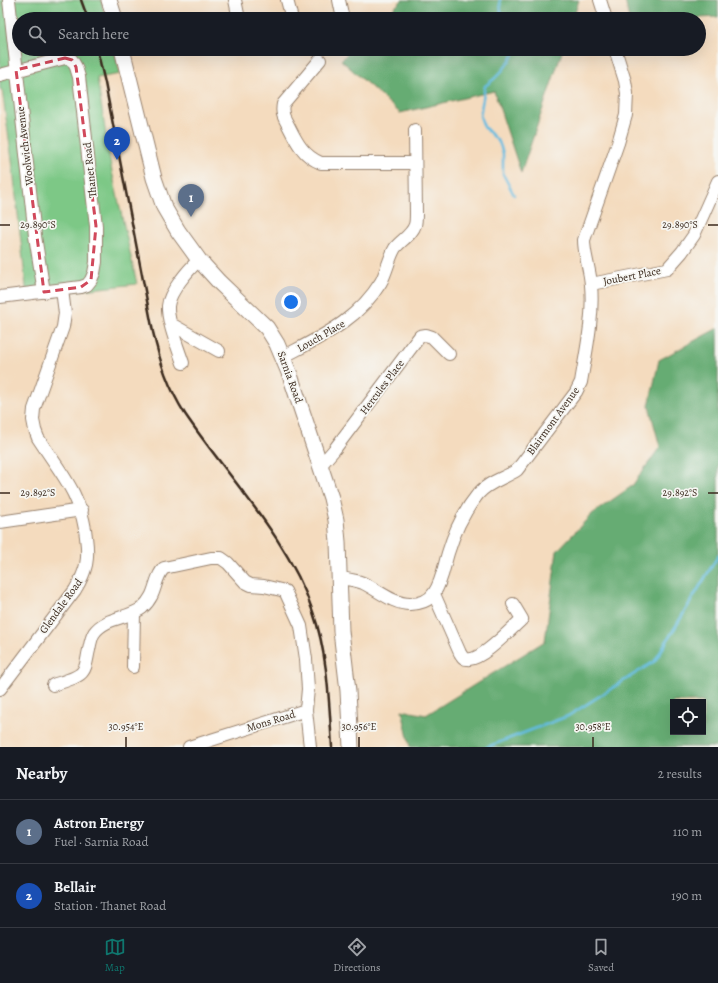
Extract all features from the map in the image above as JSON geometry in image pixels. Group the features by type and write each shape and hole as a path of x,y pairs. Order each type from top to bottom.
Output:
{"main road":[{"path":"109,0 113,12"},
{"name":"Sarnia Road","path":"124,56 154,178 168,216 199,260 219,282 267,328 278,344 290,375 331,498 336,520 341,631 348,691 351,747"}],"street":[{"name":"Woolwich Avenue","path":"9,0 12,30"},
{"path":"235,0 238,12"},
{"path":"287,0 290,12"},
{"path":"339,0 342,12"},
{"path":"600,0 604,12"},
{"name":"Woolwich Avenue","path":"15,56 35,236 44,292"},
{"name":"Blairmont Avenue","path":"434,594 438,586 448,550 457,530 478,494 487,486 506,478 517,470 576,392 581,382 592,310 591,284 585,256 584,240 618,143 627,104 625,81 617,56"},
{"name":"Thanet Road","path":"16,70 65,58 72,60 79,77 96,226 96,262 94,273 87,285 62,290"},
{"path":"320,60 283,104 283,116 296,142 301,148 314,160 321,163 415,163"},
{"path":"0,75 16,70"},
{"name":"Louch Place","path":"283,357 344,323 356,313 380,283 388,269 395,248 415,226 415,130"},
{"name":"Joubert Place","path":"591,284 667,269 694,235 718,181"},
{"path":"183,363 171,324 168,306 169,299 189,268 199,260"},
{"path":"0,297 62,290"},
{"name":"Glendale Road","path":"0,689 73,592 83,577 87,563 87,544 82,510 71,487 38,438 33,420 34,409 63,326 65,313 62,290"},
{"path":"171,324 219,351"},
{"name":"Hercules Place","path":"320,466 334,450 420,336 428,335 449,354"},
{"path":"0,522 82,510"},
{"path":"53,685 80,675 84,671 93,634 99,627 108,622 134,613 142,608 150,600 159,574 164,568 211,558 221,558 228,563 245,582 251,585 264,586 285,591 301,626 308,673 306,710 310,747"},
{"path":"339,578 362,583 400,602 409,604 420,603 434,594 460,653 468,660 474,659 484,652 522,619 513,604"},
{"path":"134,613 134,667"},
{"name":"Mons Road","path":"189,747 306,710"}],"highlighted area":[{"path":"65,58 72,60 76,67 96,226 91,280 81,287 44,292 16,70"}],"green space":[{"path":"0,0 101,0 104,12 12,12 12,56 116,56 120,74 97,78 111,167 137,284 27,296 12,160 2,90 0,89"},
{"path":"402,0 579,0 575,12 390,12"},
{"path":"625,0 718,0 718,17 706,18 706,12 628,12"},
{"path":"345,56 561,56 521,173 494,91 400,113 341,60"},
{"path":"718,328 718,747 410,747 402,710 426,715 545,641 557,551 592,514 632,486 660,447 649,406 659,360"}],"waterway":[{"path":"500,0 501,12"},
{"path":"513,56 504,69 485,86 480,116 484,127 499,142 503,153 503,174 514,195"},
{"path":"487,747 568,716 655,661 718,556"}],"railway":[{"path":"81,0 85,12"},
{"path":"99,56 153,332 162,364 169,384 185,414 256,509 289,559 302,585 313,612 322,645 329,696 332,747"}],"place":[{"name":"Bellair","path":"117,160"},
{"name":"Astron Energy","path":"191,217"}]}
